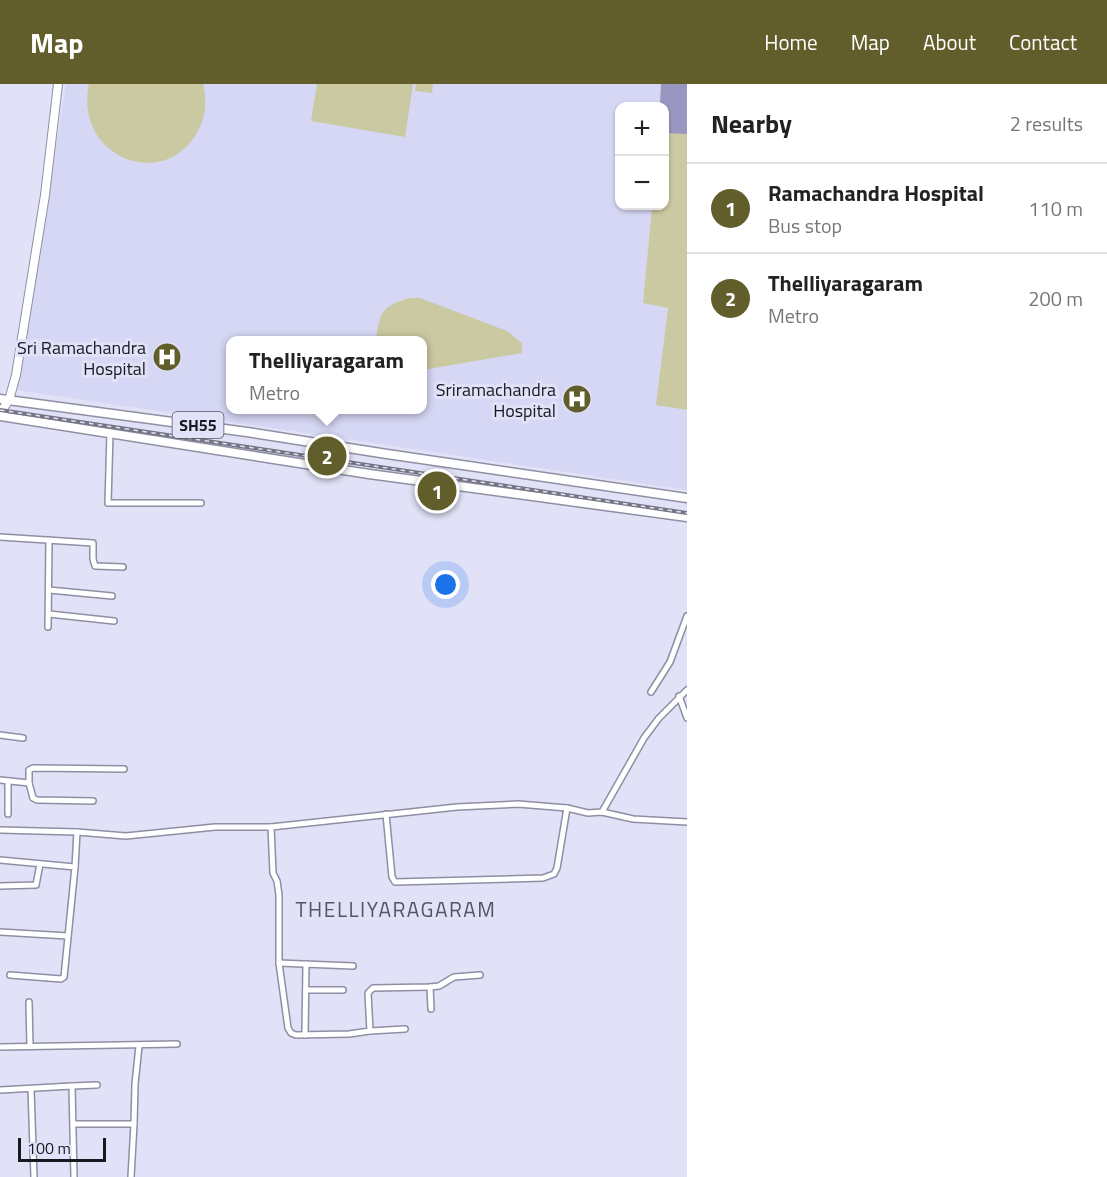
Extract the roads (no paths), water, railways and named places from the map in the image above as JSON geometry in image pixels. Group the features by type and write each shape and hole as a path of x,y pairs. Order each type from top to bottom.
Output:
{"main road":[{"name":"SH55","path":"5,399 247,432 687,498"},
{"name":"SH55","path":"0,415 369,474 687,517"}],"street":[{"path":"0,415 18,363 45,195 58,84"},
{"path":"110,432 108,503 201,504"},
{"path":"0,537 93,543 95,566 123,567"},
{"path":"48,627 49,540"},
{"path":"49,590 112,596"},
{"path":"49,614 114,621"},
{"path":"651,692 670,662 687,616"},
{"path":"602,812 644,738 659,718 687,690"},
{"path":"679,696 687,718"},
{"path":"0,735 23,738"},
{"path":"93,801 37,800 33,798 29,783 30,770 33,768 124,769"},
{"path":"0,780 29,783"},
{"path":"8,781 8,814"},
{"path":"0,830 126,836 205,828 271,827 457,807 518,804 567,808 588,813 602,812 633,819 687,822"},
{"path":"386,814 392,877 395,882 543,878 554,874 557,868 567,808"},
{"path":"271,827 273,873 279,894 279,963 288,1028 293,1035 349,1034 405,1029"},
{"path":"10,975 63,978 77,832"},
{"path":"0,860 75,867"},
{"path":"0,886 36,885 40,864"},
{"path":"0,932 68,936"},
{"path":"279,963 353,966"},
{"path":"305,1035 306,964"},
{"path":"370,1031 369,990 439,986 454,977 480,975"},
{"path":"430,987 431,1009"},
{"path":"306,990 343,990"},
{"path":"29,1002 30,1046"},
{"path":"0,1047 177,1044"},
{"path":"131,1177 139,1046"},
{"path":"0,1090 97,1085"},
{"path":"72,1086 74,1177"},
{"path":"31,1089 34,1177"},
{"path":"74,1124 134,1124"}],"railway":[{"path":"0,410 687,513"}],"place":[{"name":"Sri Ramachandra Hospital","path":"167,357"},
{"name":"Sriramachandra Hospital","path":"577,399"},
{"name":"Thelliyaragaram","path":"327,456"},
{"name":"Ramachandra Hospital","path":"437,491"}],"district":[{"name":"THELLIYARAGARAM","path":"396,909"}]}
